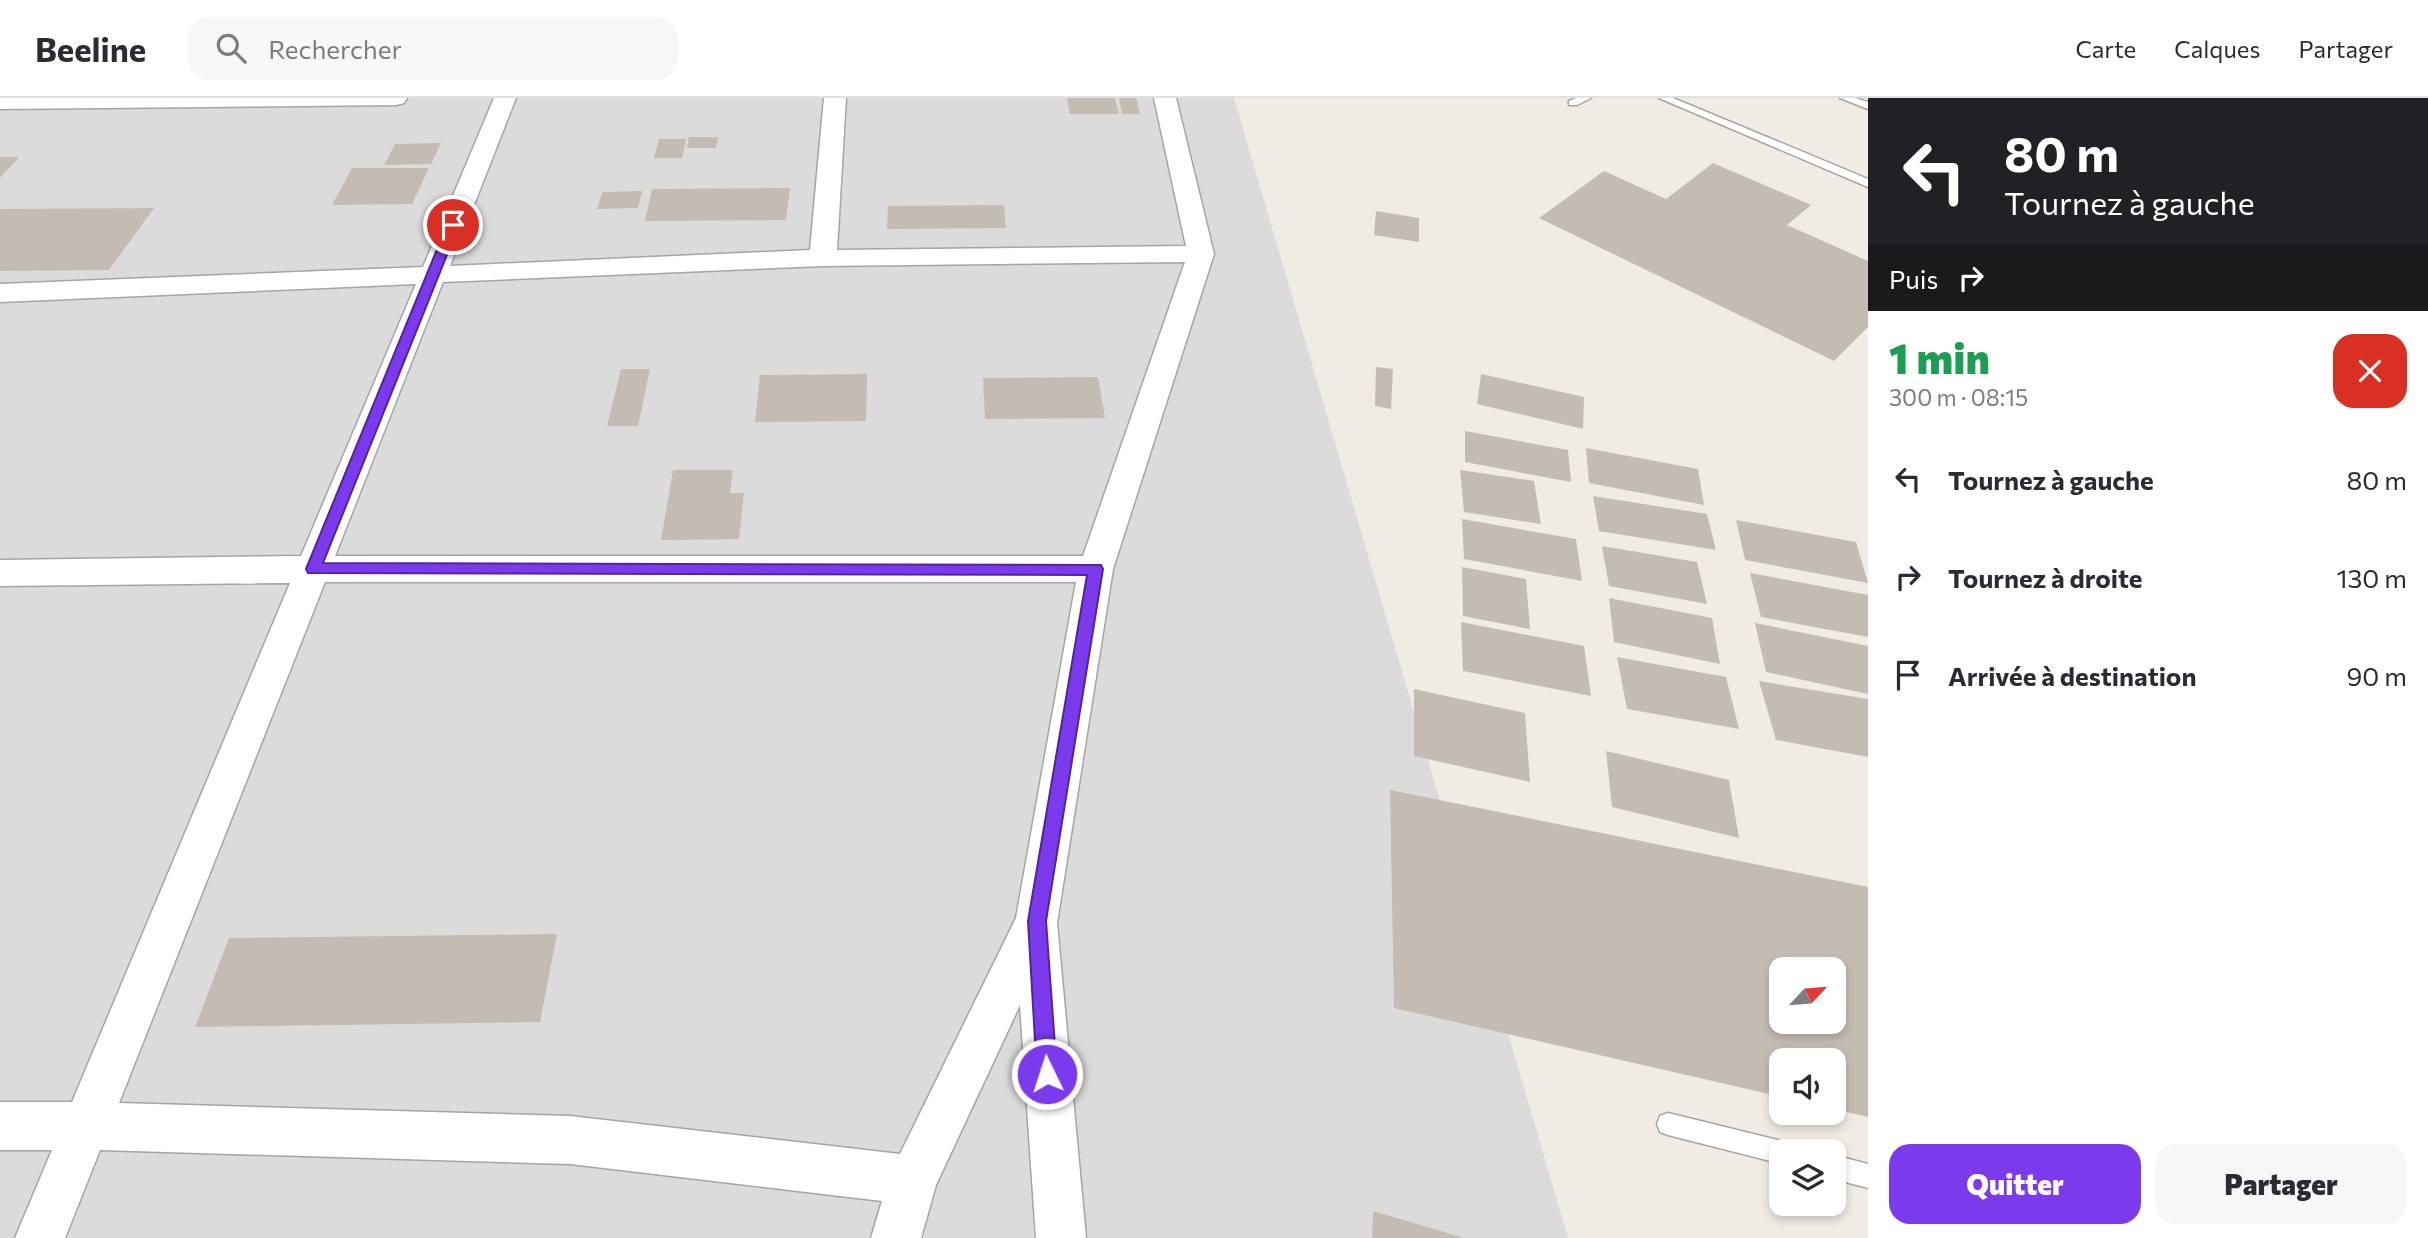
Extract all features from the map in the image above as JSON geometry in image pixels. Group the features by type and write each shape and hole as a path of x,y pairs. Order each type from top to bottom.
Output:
{"street":[{"path":"0,102 396,98"},
{"path":"40,1238 505,98"},
{"path":"823,258 835,98"},
{"path":"1061,1238 1037,921 1096,569 1201,254 1165,98"},
{"path":"0,293 823,258 1201,254"},
{"path":"0,573 314,569 1096,569"},
{"path":"896,1238 914,1180 1037,921"},
{"path":"0,1126 87,1126 570,1140 914,1180"}],"lane":[{"path":"1573,103 1586,98"},
{"path":"1664,98 1868,183"},
{"path":"1845,98 1868,106"},
{"path":"1668,1124 1769,1150"},
{"path":"1846,1170 1868,1176"}],"shaded area":[{"path":"0,98 1234,98 1568,1238 0,1238"}],"building":[{"path":"1067,98 1115,98 1119,114 1070,114"},
{"path":"1119,98 1136,98 1140,114 1122,114"},
{"path":"689,137 718,137 716,148 687,148"},
{"path":"659,139 686,139 682,158 654,158"},
{"path":"441,143 431,164 384,165 395,144"},
{"path":"0,157 19,157 0,178"},
{"path":"1713,163 1811,205 1787,225 1868,261 1868,327 1834,361 1539,218 1604,171 1666,199"},
{"path":"352,168 429,168 412,204 332,205"},
{"path":"790,188 786,220 645,221 652,189"},
{"path":"642,191 638,208 597,209 602,192"},
{"path":"1004,205 1006,228 887,229 888,206"},
{"path":"154,208 109,270 0,271 0,209"},
{"path":"1376,211 1419,218 1419,242 1374,235"},
{"path":"1376,367 1393,369 1391,409 1375,406"},
{"path":"621,369 650,369 638,426 607,426"},
{"path":"867,374 866,421 755,422 760,375"},
{"path":"1481,374 1584,397 1583,429 1477,404"},
{"path":"1098,377 1105,418 985,419 983,378"},
{"path":"1465,431 1568,450 1571,482 1465,462"},
{"path":"1586,448 1698,469 1704,505 1589,483"},
{"path":"673,470 733,470 730,493 744,493 739,539 661,540"},
{"path":"1460,470 1534,481 1541,524 1464,512"},
{"path":"1593,496 1707,514 1716,550 1599,531"},
{"path":"1462,519 1576,539 1582,581 1464,559"},
{"path":"1736,520 1856,542 1868,583 1745,560"},
{"path":"1602,546 1697,562 1707,604 1609,586"},
{"path":"1462,567 1526,579 1530,629 1463,616"},
{"path":"1750,573 1868,595 1868,637 1761,617"},
{"path":"1609,598 1712,618 1720,664 1614,642"},
{"path":"1461,622 1584,646 1591,696 1463,671"},
{"path":"1755,623 1868,646 1868,694 1766,672"},
{"path":"1617,657 1726,677 1739,729 1627,709"},
{"path":"1759,681 1868,699 1868,757 1776,740"},
{"path":"1414,689 1525,713 1530,782 1414,756"},
{"path":"1606,751 1729,780 1739,838 1612,807"},
{"path":"1390,790 1868,887 1868,1117 1846,1112 1846,1048 1769,1048 1769,1094 1394,1008"},
{"path":"557,934 540,1022 195,1027 229,938"},
{"path":"1373,1211 1461,1237 1461,1238 1372,1238"}],"route":[{"path":"453,225 314,569 1096,569 1037,921 1047,1074"}]}
